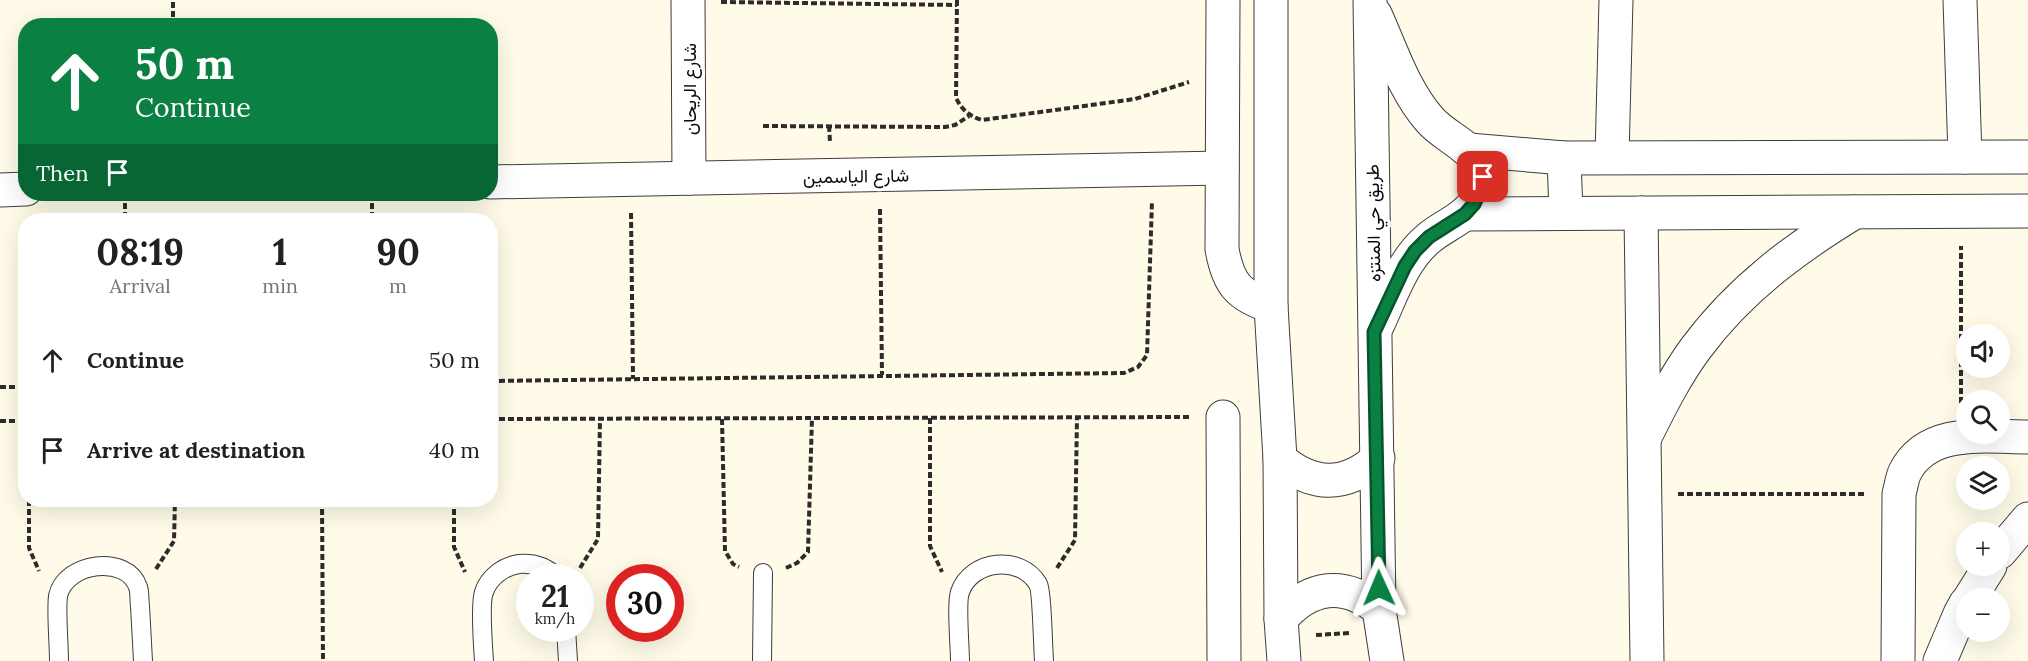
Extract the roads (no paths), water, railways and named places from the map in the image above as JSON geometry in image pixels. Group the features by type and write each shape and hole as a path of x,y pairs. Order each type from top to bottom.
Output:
{"street":[{"name":"شارع الريحان","path":"688,0 689,178"},
{"path":"1223,0 1222,249 1225,269 1236,288 1252,300 1271,306"},
{"path":"1271,0 1271,306 1280,459 1282,639"},
{"path":"1612,157 1616,0"},
{"path":"1960,0 1965,157"},
{"path":"1370,1 1419,107 1432,123 1452,140 1469,150 1479,164 1483,177 1474,204 1465,214 1429,237 1415,251 1405,266 1374,332"},
{"name":"طريق حي المنتزه","path":"1370,1 1374,332 1383,634"},
{"path":"1469,150 1564,158 2028,158"},
{"path":"1564,158 1566,213"},
{"name":"شارع الياسمين","path":"498,182 1222,168"},
{"path":"0,190 18,189"},
{"path":"1465,214 2028,211"},
{"path":"1644,440 1668,392 1696,348 1730,308 1768,271 1810,238 1856,212"},
{"path":"1641,213 1647,661"},
{"path":"1223,417 1224,661"},
{"path":"1898,661 1899,494 1905,472 1919,454 1938,441 1961,437 2028,437"},
{"path":"1280,459 1306,477 1337,480 1353,476 1366,469 1378,458"},
{"path":"2010,540 2028,519"},
{"path":"1282,639 1292,606 1320,591 1336,590 1352,592 1367,599 1383,634"},
{"path":"1940,661 1956,623"}],"lane":[{"path":"960,661 959,594 966,581 977,571 990,565 1004,564 1018,567 1030,574 1039,585 1044,661"},
{"path":"59,661 58,595 65,582 76,573 89,567 103,565 117,568 129,575 138,587 143,661"},
{"path":"484,661 483,593 495,576 516,565"},
{"path":"762,661 763,573"},
{"path":"567,642 568,661"}]}
